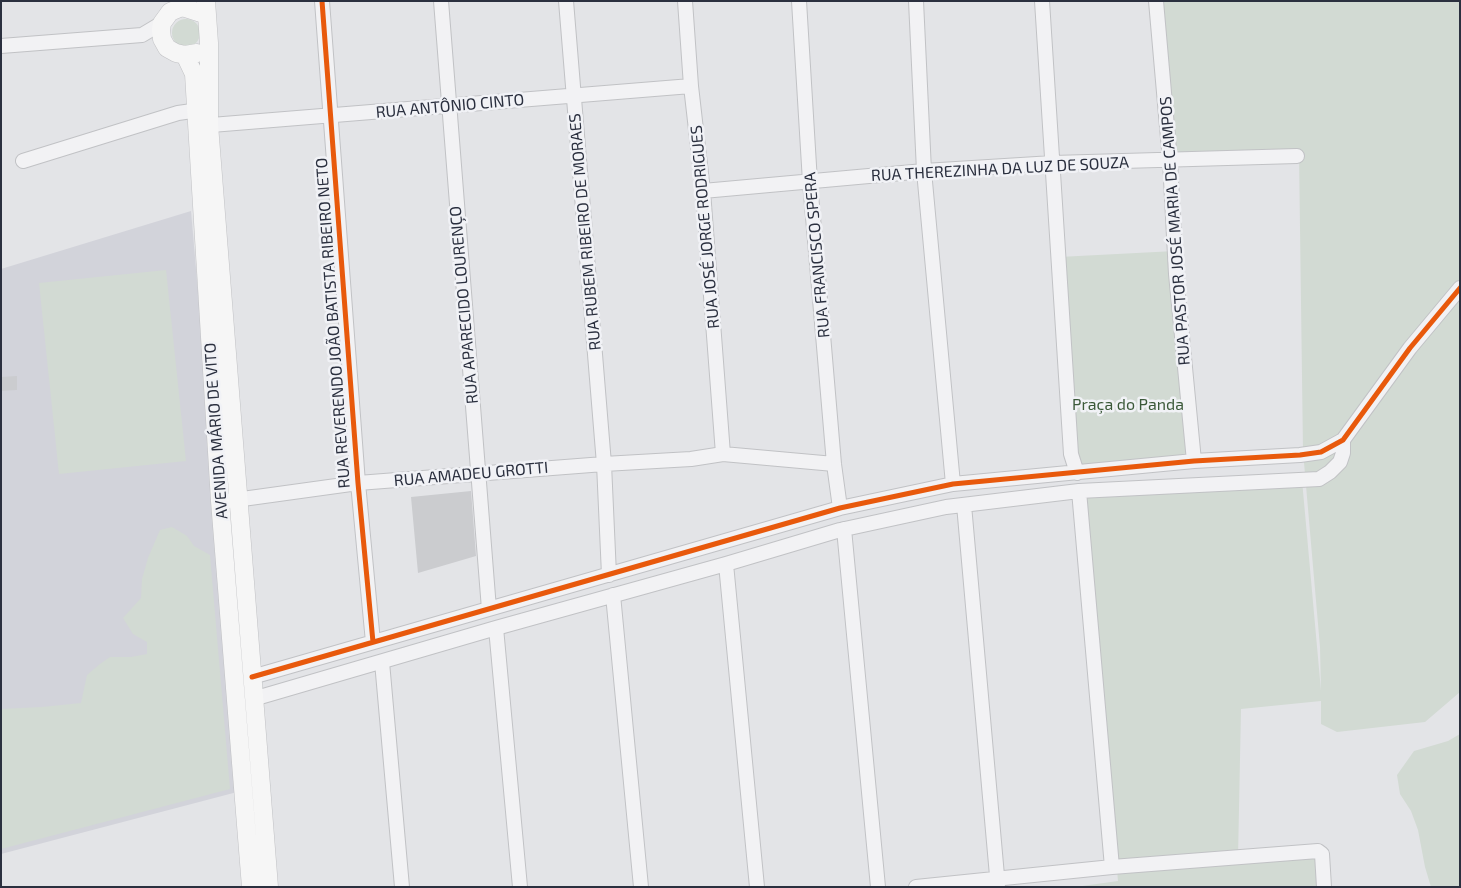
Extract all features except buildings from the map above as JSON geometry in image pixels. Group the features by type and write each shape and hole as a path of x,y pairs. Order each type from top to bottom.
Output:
{"main road":[{"path":"206,8 183,4 170,12 162,23 161,30 162,39 168,48 176,53 194,54 202,50 209,43"},
{"name":"AVENIDA MÁRIO DE VITO","path":"206,8 209,43 202,117 220,501 251,887"},
{"name":"AVENIDA MÁRIO DE VITO","path":"185,55 194,74 202,117 240,500 253,699 269,887"},
{"path":"233,666 251,670"}],"street":[{"name":"RUA REVERENDO JOÃO BATISTA RIBEIRO NETO","path":"322,1 358,483 373,642"},
{"name":"RUA APARECIDO LOURENÇO","path":"441,1 489,610"},
{"name":"RUA RUBEM RIBEIRO DE MORAES","path":"566,1 604,464 609,575 602,580 601,589 604,593 613,595"},
{"name":"RUA JOSÉ JORGE RODRIGUES","path":"685,1 691,86 703,191 723,454"},
{"name":"RUA FRANCISCO SPERA","path":"799,1 810,182 834,464 840,508"},
{"path":"916,1 924,172 953,484"},
{"path":"1042,1 1071,454 1077,473"},
{"name":"RUA PASTOR JOSÉ MARIA DE CAMPOS","path":"1156,1 1170,161 1176,274 1194,461"},
{"path":"1,46 142,35 162,23"},
{"path":"142,35 168,48"},
{"name":"RUA ANTÔNIO CINTO","path":"23,161 178,113 202,117 330,116 691,86"},
{"name":"RUA THEREZINHA DA LUZ DE SOUZA","path":"703,191 1053,163 1297,156"},
{"path":"251,670 373,642 840,508 953,484 1194,461 1300,455 1321,452 1343,440 1410,348 1460,288"},
{"path":"253,699 844,529 946,507 1079,491 1319,478 1330,472 1340,462 1343,453 1343,440"},
{"name":"RUA AMADEU GROTTI","path":"220,501 240,500 358,483 723,454 834,464"},
{"path":"1077,473 1083,474 1087,483 1085,489 1079,491"},
{"path":"1079,491 1112,867"},
{"path":"964,505 997,883"},
{"path":"840,508 847,509 852,514 852,522 844,529"},
{"path":"844,529 878,887"},
{"path":"726,564 757,887"},
{"path":"613,595 641,887"},
{"path":"496,628 520,887"},
{"path":"382,662 402,887"},
{"path":"916,887 997,883 1112,867 1318,851 1322,854 1324,887"}],"shaded area":[{"path":"191,211 241,791 1,854 1,269"}],"green space":[{"path":"1157,1 1460,1 1460,692 1425,722 1337,732 1321,724 1321,701 1241,709 1238,858 1319,853 1321,887 1075,887 1118,881 1084,493 1302,480 1321,691 1320,647 1303,451 1299,153 1172,157"},
{"path":"186,19 196,23 200,33 196,43 186,47 176,43 172,33 176,23"},
{"name":"Praça do Panda","path":"1175,251 1194,461 1081,473 1071,454 1059,257"},
{"path":"166,270 186,461 59,474 39,283"},
{"path":"172,527 187,536 194,546 210,555 230,789 1,849 1,709 81,703 87,675 100,664 110,657 131,657 147,654 147,642 133,634 123,618 141,598 142,579 148,558 160,530"},
{"path":"1460,734 1460,887 1431,887 1418,830 1411,811 1400,794 1397,775 1414,751 1448,741"}],"cycle path":[{"path":"322,1 358,483 373,642"},
{"path":"252,677 840,508 953,484 1194,461 1300,455 1321,452 1343,440 1410,348 1460,288"}]}
